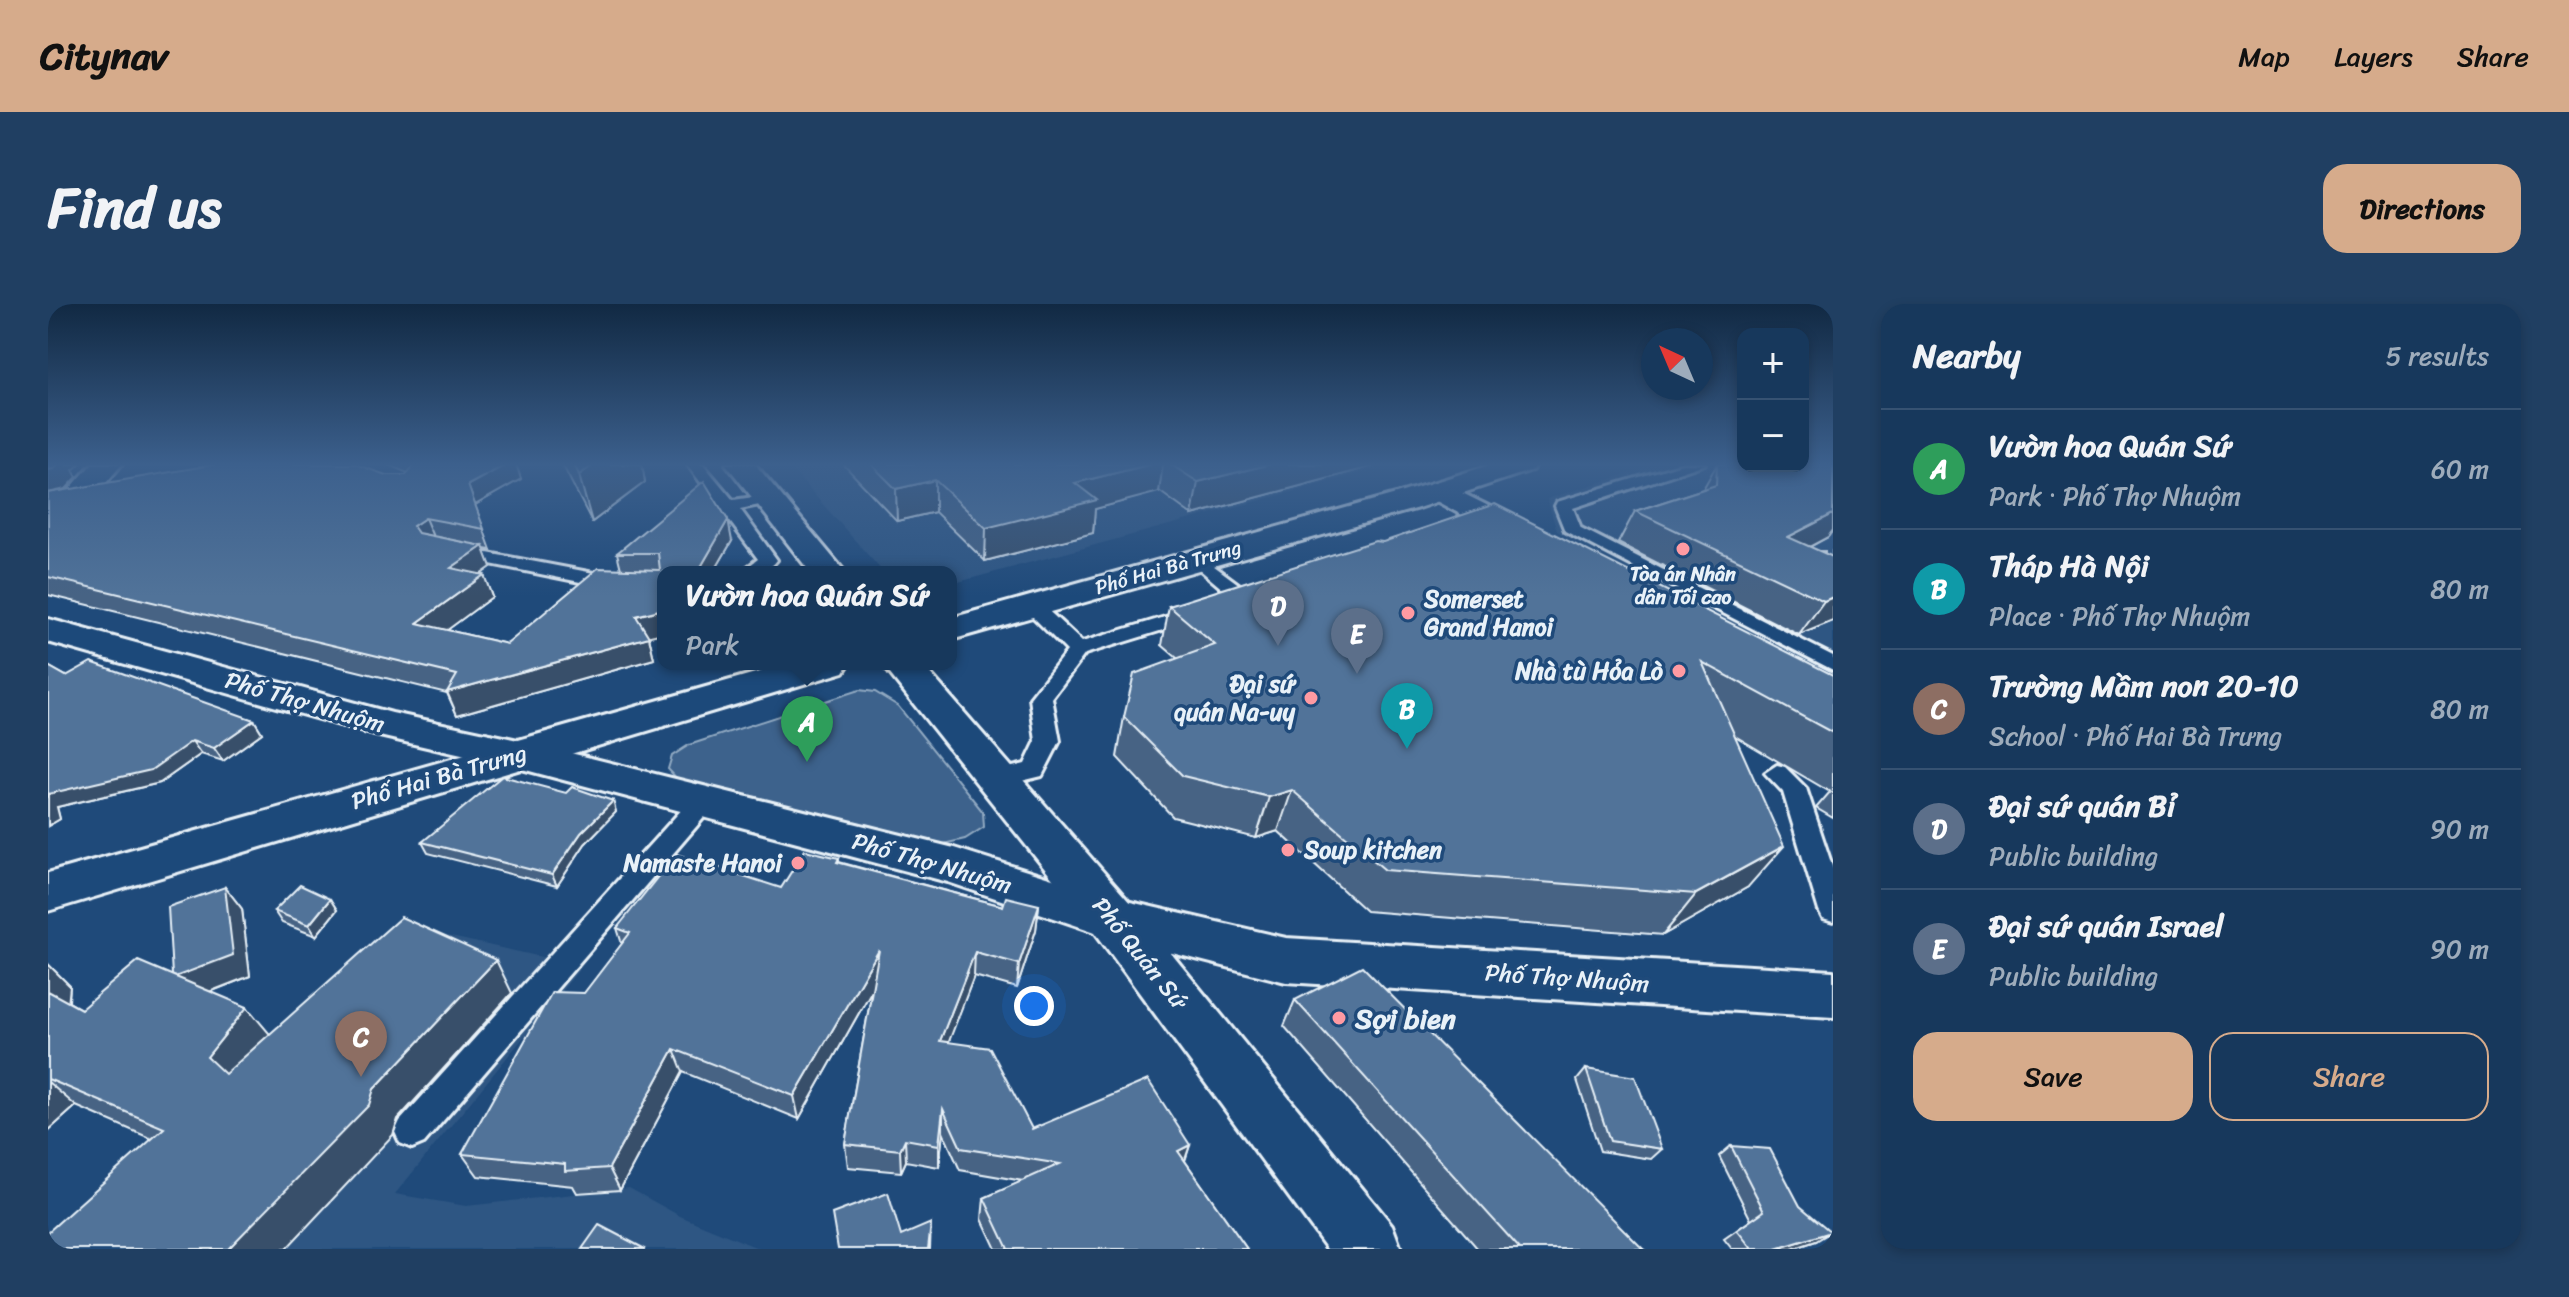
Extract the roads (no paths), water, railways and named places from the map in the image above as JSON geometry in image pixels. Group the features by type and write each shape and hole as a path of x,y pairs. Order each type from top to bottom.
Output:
{"street":[{"path":"776,508 823,566"},
{"name":"Phố Hai Bà Trưng","path":"957,627 1379,508"},
{"path":"1475,508 1826,679"},
{"name":"Phố Thợ Nhuộm","path":"48,630 390,726 518,754 954,866 1113,918 1286,960 1833,994"},
{"name":"Phố Hai Bà Trưng","path":"48,892 809,670"},
{"name":"Phố Quán Sứ","path":"906,670 1113,918 1368,1249"}],"lane":[{"path":"731,508 768,560 759,566"},
{"path":"1564,508 1574,531 1826,679"},
{"path":"433,547 615,583 657,583"},
{"path":"997,779 1034,770 1048,741 1041,698 1078,650 1252,596 1198,559"},
{"path":"1031,605 1078,650"},
{"path":"1777,773 1794,788 1833,911"},
{"path":"412,1132 704,801"}],"place":[{"name":"Tòa án Nhân dân Tối cao","path":"1683,549"},
{"name":"Somerset Grand Hanoi","path":"1408,613"},
{"name":"Đại sứ quán Bỉ","path":"1278,646"},
{"name":"Nhà tù Hỏa Lò","path":"1679,671"},
{"name":"Đại sứ quán Israel","path":"1357,674"},
{"name":"Đại sứ quán Na-uy","path":"1311,698"},
{"name":"Tháp Hà Nội","path":"1407,749"},
{"name":"Vườn hoa Quán Sứ","path":"807,762"},
{"name":"Soup kitchen","path":"1288,850"},
{"name":"Namaste Hanoi","path":"798,863"},
{"name":"Sợi bien","path":"1339,1018"},
{"name":"Trường Mầm non 20-10","path":"361,1077"}]}
